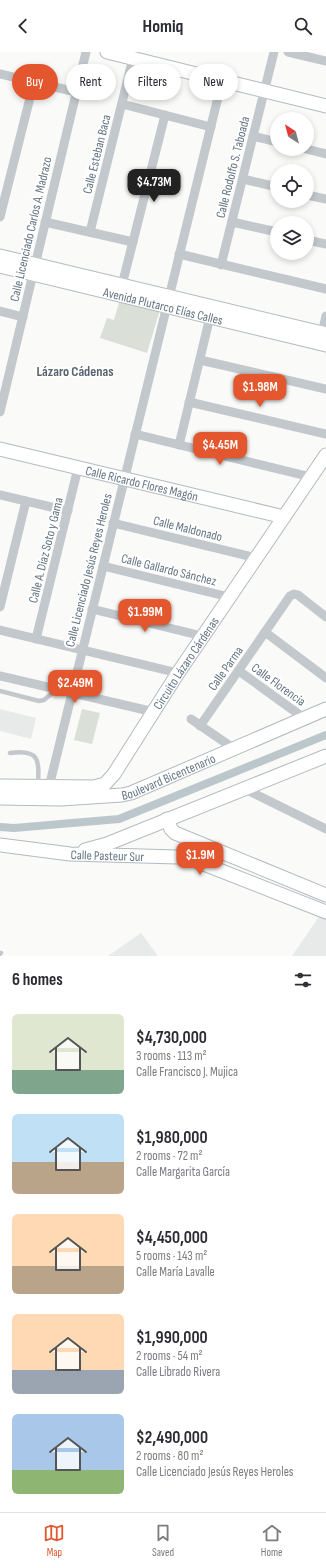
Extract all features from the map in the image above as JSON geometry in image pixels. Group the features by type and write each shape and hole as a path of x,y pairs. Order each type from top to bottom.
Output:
{"street":[{"name":"Calle Licenciado Carlos A. Madrazo","path":"83,64 86,52"},
{"name":"Calle Rodolfo S. Taboada","path":"221,264 274,52"},
{"path":"288,52 326,61"},
{"path":"120,54 189,72"},
{"name":"Calle Esteban Baca","path":"90,232 122,104 120,54"},
{"path":"0,74 12,77"},
{"path":"238,84 326,106"},
{"path":"1,212 29,100"},
{"name":"Calle Licenciado Carlos A. Madrazo","path":"0,412 74,100"},
{"name":"Calle Licenciado Jesús Reyes Heroles","path":"42,791 72,692 217,100"},
{"path":"122,104 210,127"},
{"path":"122,285 165,115"},
{"path":"253,136 270,140"},
{"path":"314,151 326,154"},
{"path":"242,179 270,185"},
{"path":"314,196 326,199"},
{"path":"45,222 133,242"},
{"path":"232,222 270,230"},
{"path":"314,241 326,244"},
{"path":"179,254 326,290"},
{"name":"Avenida Plutarco Elías Calles","path":"0,256 34,269 325,337"},
{"name":"Avenida Plutarco Elías Calles","path":"0,266 34,269 122,285 210,317 325,337"},
{"path":"0,311 23,317"},
{"path":"325,337 326,316"},
{"path":"179,445 210,317"},
{"path":"200,360 326,389"},
{"path":"189,402 326,434"},
{"path":"135,434 311,477"},
{"name":"Calle Ricardo Flores Magón","path":"0,449 284,517"},
{"name":"Circuito Lázaro Cárdenas","path":"0,786 42,791 94,787 105,784 114,774 202,636 326,455"},
{"name":"Calle A. Díaz Soto y Gama","path":"36,639 78,468"},
{"path":"0,495 68,511"},
{"path":"0,607 26,501"},
{"name":"Calle Maldonado","path":"113,523 256,558"},
{"name":"Calle Gallardo Sánchez","path":"103,566 229,597"},
{"name":"Calle Parma","path":"200,726 290,596 294,594 298,595 326,617"},
{"path":"92,609 202,636"},
{"path":"0,630 178,673"},
{"path":"265,632 326,678"},
{"name":"Calle Florencia","path":"239,671 304,718"},
{"path":"0,676 154,712"},
{"name":"Boulevard Bicentenario","path":"0,798 42,791 122,795 131,793 326,709"},
{"path":"191,719 233,748"},
{"path":"70,854 107,844 326,756"},
{"path":"245,789 325,826"},
{"path":"167,819 171,829 175,833 326,895"},
{"name":"Calle Pasteur Sur","path":"0,845 70,854 178,857 196,862 326,912"}],"lane":[{"path":"0,691 39,701 44,700 57,689"},
{"path":"10,753 23,752 34,756 39,764 42,791"}],"shaded area":[{"path":"120,299 160,310 147,353 100,338 107,318 114,320"},
{"path":"0,709 36,718 31,739 0,731"},
{"path":"82,709 100,713 92,744 74,740"},
{"path":"320,915 326,917 326,956 292,956"},
{"path":"141,933 158,956 108,956"}],"waterway":[{"path":"0,827 14,828 119,819 326,735"}],"district":[{"name":"Lázaro Cádenas","path":"75,371"}]}
